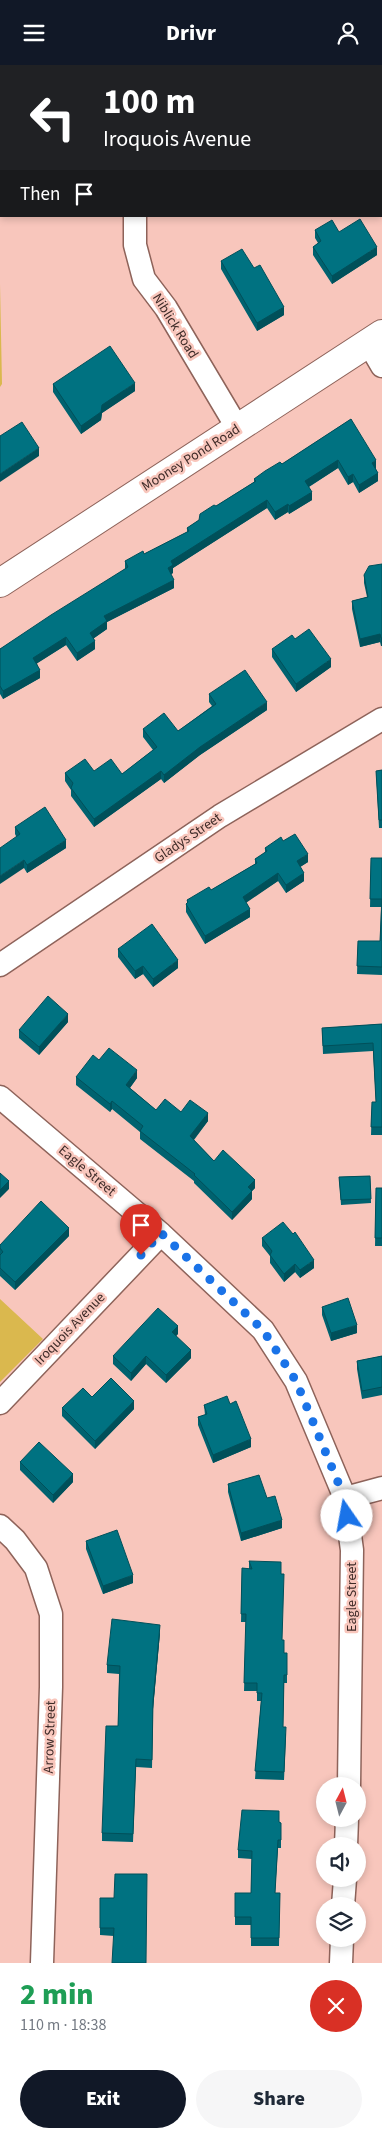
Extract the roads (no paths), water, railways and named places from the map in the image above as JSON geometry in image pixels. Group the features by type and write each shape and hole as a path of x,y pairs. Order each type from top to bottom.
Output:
{"street":[{"name":"Niblick Road","path":"136,217 135,245 144,279 166,308 238,429"},
{"name":"Mooney Pond Road","path":"0,583 375,338"},
{"path":"375,338 382,366"},
{"name":"Gladys Street","path":"0,965 220,816 382,719"},
{"name":"Eagle Street","path":"0,1097 161,1233 263,1330 296,1381 345,1499 352,1550 349,1777"},
{"name":"Iroquois Avenue","path":"0,1403 161,1233"},
{"path":"345,1499 382,1488"},
{"name":"Arrow Street","path":"0,1526 15,1540 36,1568 51,1614 51,1687 42,1963"},
{"path":"341,1963 342,1947"}]}
